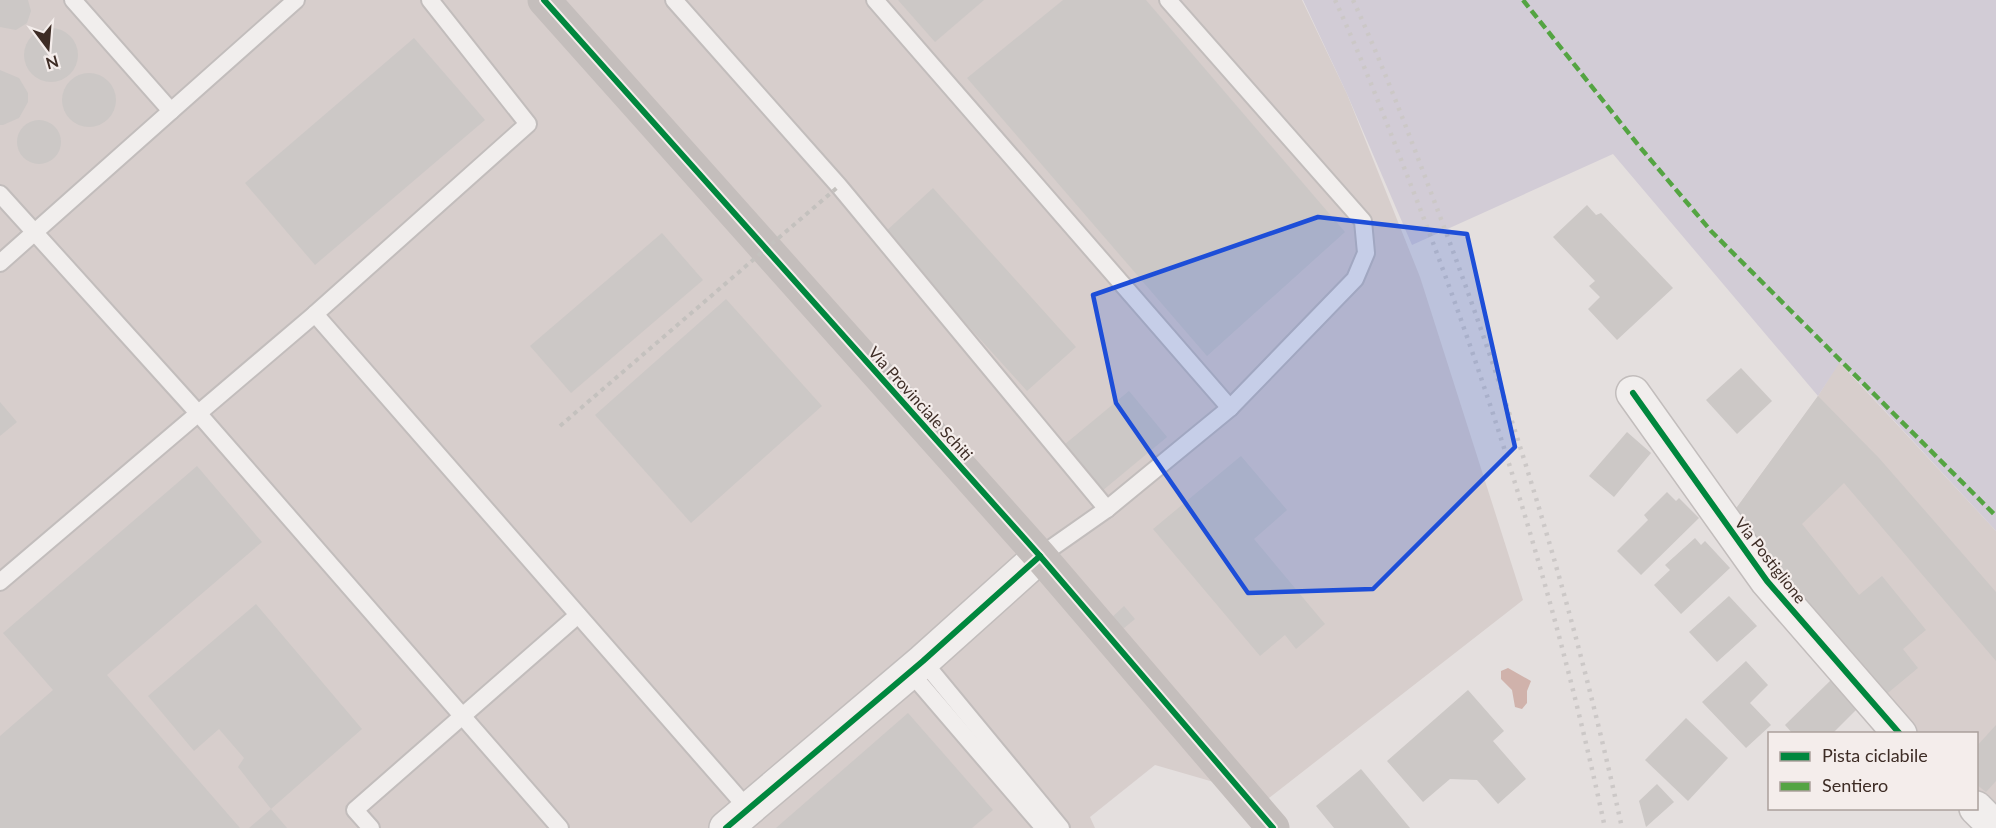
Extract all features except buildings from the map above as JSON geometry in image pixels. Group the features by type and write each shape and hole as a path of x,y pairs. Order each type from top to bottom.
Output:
{"street":[{"name":"Via Provinciale Schiti","path":"544,0 1040,556 1273,828"},
{"name":"Via Postiglione","path":"1632,393 1767,581 1898,732"},
{"path":"737,819 917,666 1040,556"}],"lane":[{"path":"73,0 171,111"},
{"path":"0,263 296,0"},
{"path":"0,582 315,314 528,124 429,0"},
{"path":"674,0 839,186 1107,509"},
{"path":"875,0 1230,408"},
{"path":"1040,556 1107,509 1230,408 1355,279 1366,253 1363,221 1168,0"},
{"path":"0,194 198,412 560,828"},
{"path":"315,314 578,615 737,819"},
{"path":"371,828 356,810 578,615"},
{"path":"917,666 1044,828"},
{"path":"917,666 1061,828"}],"path":[{"path":"560,426 839,186"}],"highlighted area":[{"path":"1318,217 1467,234 1515,447 1373,589 1248,593 1116,403 1093,295"}],"shaded area":[{"path":"0,0 1302,0 1347,94 1420,277 1523,600 1269,798 1155,765 1090,817 1095,828 0,828"},
{"path":"1303,0 1996,0 1996,531 1840,362 1818,396 1613,154 1412,245 1347,94"},
{"path":"1839,362 1996,531 1996,814 1978,796 1978,732 1914,732 1732,514 1818,396"},
{"path":"1508,668 1531,681 1527,691 1527,703 1522,709 1515,707 1512,690 1501,679 1501,671"}],"railway":[{"path":"1335,0 1414,193 1497,427 1567,667 1605,828"},
{"path":"1353,0 1410,136 1495,369 1565,597 1622,828"}],"marked path":[{"path":"1523,0 1639,146 1711,231 1996,516"}],"cycle path":[{"path":"544,0 1040,556 1273,828"},
{"path":"1633,393 1767,581 1898,732"},
{"path":"726,828 923,661 1040,556"}]}
